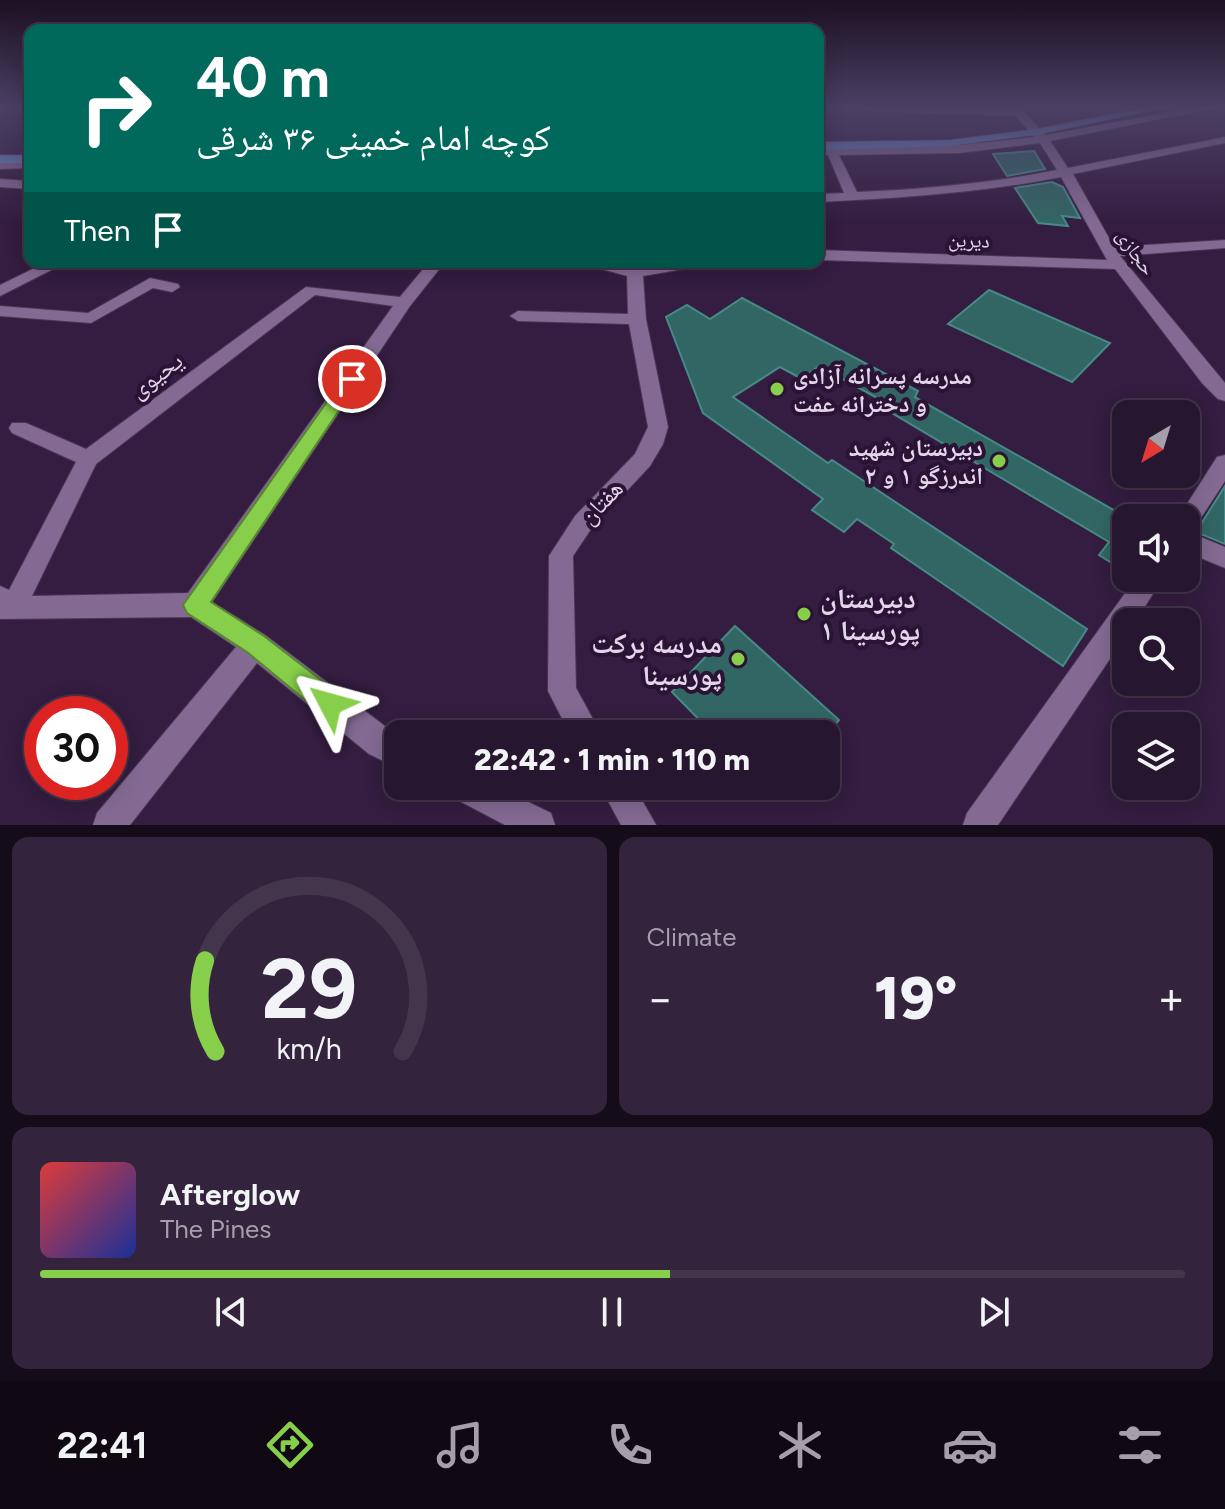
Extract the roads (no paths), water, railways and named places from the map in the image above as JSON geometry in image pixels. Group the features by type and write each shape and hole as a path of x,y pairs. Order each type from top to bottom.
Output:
{"street":[{"path":"825,152 974,146"},
{"name":"حجازی","path":"1048,146 1109,252 1217,379 1225,394"},
{"path":"824,198 1011,183 1192,146"},
{"path":"825,152 852,196"},
{"path":"0,162 24,161"},
{"path":"0,183 24,185"},
{"path":"1109,252 1225,244"},
{"name":"دیرین","path":"824,255 1119,265"},
{"path":"0,291 47,268"},
{"path":"195,605 404,303 432,268"},
{"path":"615,268 635,273 662,268"},
{"name":"هفتان","path":"578,720 562,691 561,556 570,536 646,455 656,439 658,427 637,319 635,273"},
{"path":"0,311 91,318 150,283 172,287"},
{"name":"یحیوی","path":"5,604 88,459 312,290 404,303"},
{"path":"518,316 637,319"},
{"path":"19,428 88,459"},
{"path":"1199,504 1225,463"},
{"path":"1200,547 1225,558"},
{"path":"979,825 1140,592"},
{"path":"5,604 195,605 255,644 384,745"},
{"path":"109,825 255,644"},
{"path":"490,800 539,825"},
{"path":"622,800 633,823"}],"place":[{"name":"مدرسه پسرانه آزادی و دخترانه عفت","path":"777,389"},
{"name":"دبیرستان شهید اندرزگو ۱ و ۲","path":"999,461"},
{"name":"دبیرستان پورسینا ۱","path":"804,614"},
{"name":"مدرسه برکت پورسینا","path":"738,659"}]}
